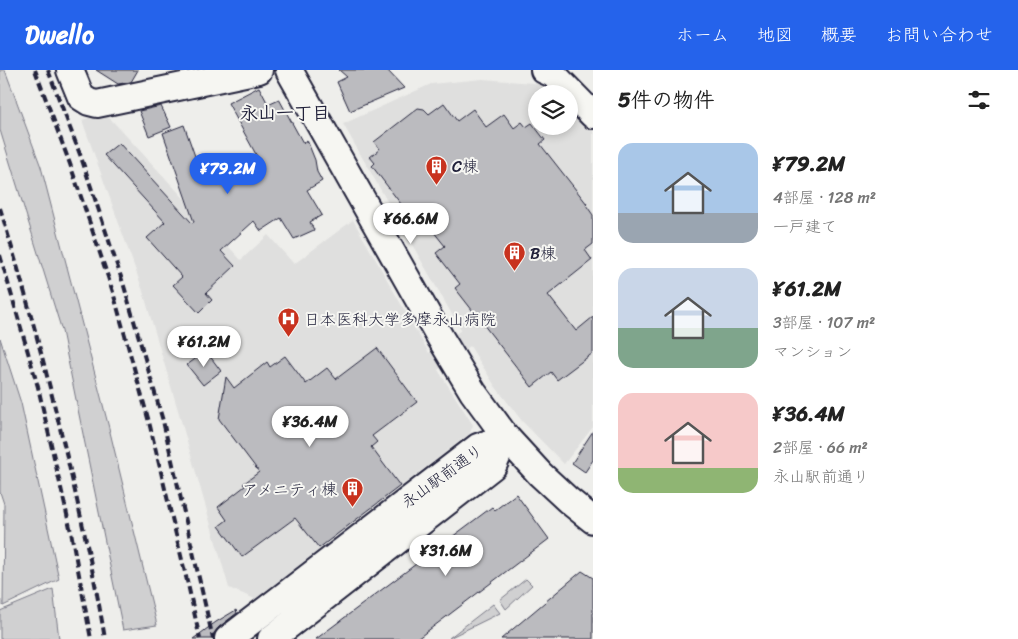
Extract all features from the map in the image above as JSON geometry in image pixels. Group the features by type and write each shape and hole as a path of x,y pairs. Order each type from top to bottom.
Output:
{"street":[{"path":"70,70 81,97 97,104 259,70"},
{"path":"289,70 473,392 506,437 540,474 593,520"},
{"path":"544,70 553,74 593,115"},
{"name":"永山駅前通り","path":"228,639 383,535 493,466 506,437"},
{"name":"永山駅前通り","path":"270,639 383,535"}],"shaded area":[{"path":"0,70 5,70 41,167 109,428 157,625 123,630 62,331 0,130"},
{"name":"日本医科大学多摩永山病院","path":"483,79 545,84 528,85 528,135 578,135 578,116 593,130 593,427 564,464 522,421 495,386 470,346 438,370 473,425 470,433 255,599 229,588 142,288 82,120 105,113 241,260 268,235 294,264 353,220 429,353 461,330 343,124 431,84"},
{"path":"0,338 21,403 59,579 3,606 4,504 0,492"},
{"path":"526,579 532,585 506,609 500,600"},
{"path":"53,589 59,639 0,639 0,611"},
{"path":"493,604 500,613 449,638"}],"building":[{"path":"96,70 138,70 131,82 118,84"},
{"path":"339,70 387,70 404,88 350,111 337,82 347,77"},
{"path":"259,87 268,104 279,99 303,143 307,140 315,160 317,172 322,181 307,190 322,215 310,222 314,230 294,239 281,218 261,231 254,221 221,251 235,266 206,293 212,300 199,313 173,285 182,277 147,238 165,222 104,155 119,143 192,223 194,222 163,133 184,125 203,179 211,174 218,186 259,160 228,103"},
{"path":"444,103 457,121 473,109 486,127 504,114 514,128 522,122 526,127 528,126 528,135 541,135 545,140 540,144 587,204 593,215 593,244 585,250 592,260 548,295 576,331 593,317 593,353 557,380 551,372 532,387 455,288 460,284 436,253 445,246 417,211 414,214 411,209 407,212 372,166 375,163 370,157 380,149 374,142 418,108 424,109 429,114"},
{"path":"161,106 171,127 149,136 139,111"},
{"path":"377,348 417,402 372,436 377,442 371,447 400,486 319,548 295,518 242,557 219,526 227,520 218,507 245,486 243,484 259,472 219,419 226,377 234,388 267,362 270,367 285,356 306,384 327,368 336,379"},
{"path":"206,351 221,371 203,385 187,365"},
{"path":"593,431 593,460 585,472 572,463"},
{"path":"516,494 549,539 417,639 316,639 492,507 495,510"},
{"path":"582,571 593,578 593,639 501,639"},
{"path":"236,610 237,613 214,633 213,639 193,639 216,622"}],"railway":[{"path":"35,70 70,164 113,292 149,422 200,639"},
{"path":"48,70 81,157 124,286 163,421 213,639"},
{"path":"0,208 44,363 88,548 105,639"},
{"path":"0,255 38,387 71,532 91,639"}],"place":[{"name":"C棟","path":"436,185"},
{"name":"B棟","path":"514,272"},
{"name":"日本医科大学多摩永山病院","path":"288,338"},
{"name":"アメニティ棟","path":"353,508"}],"district":[{"name":"永山一丁目","path":"285,113"}]}
